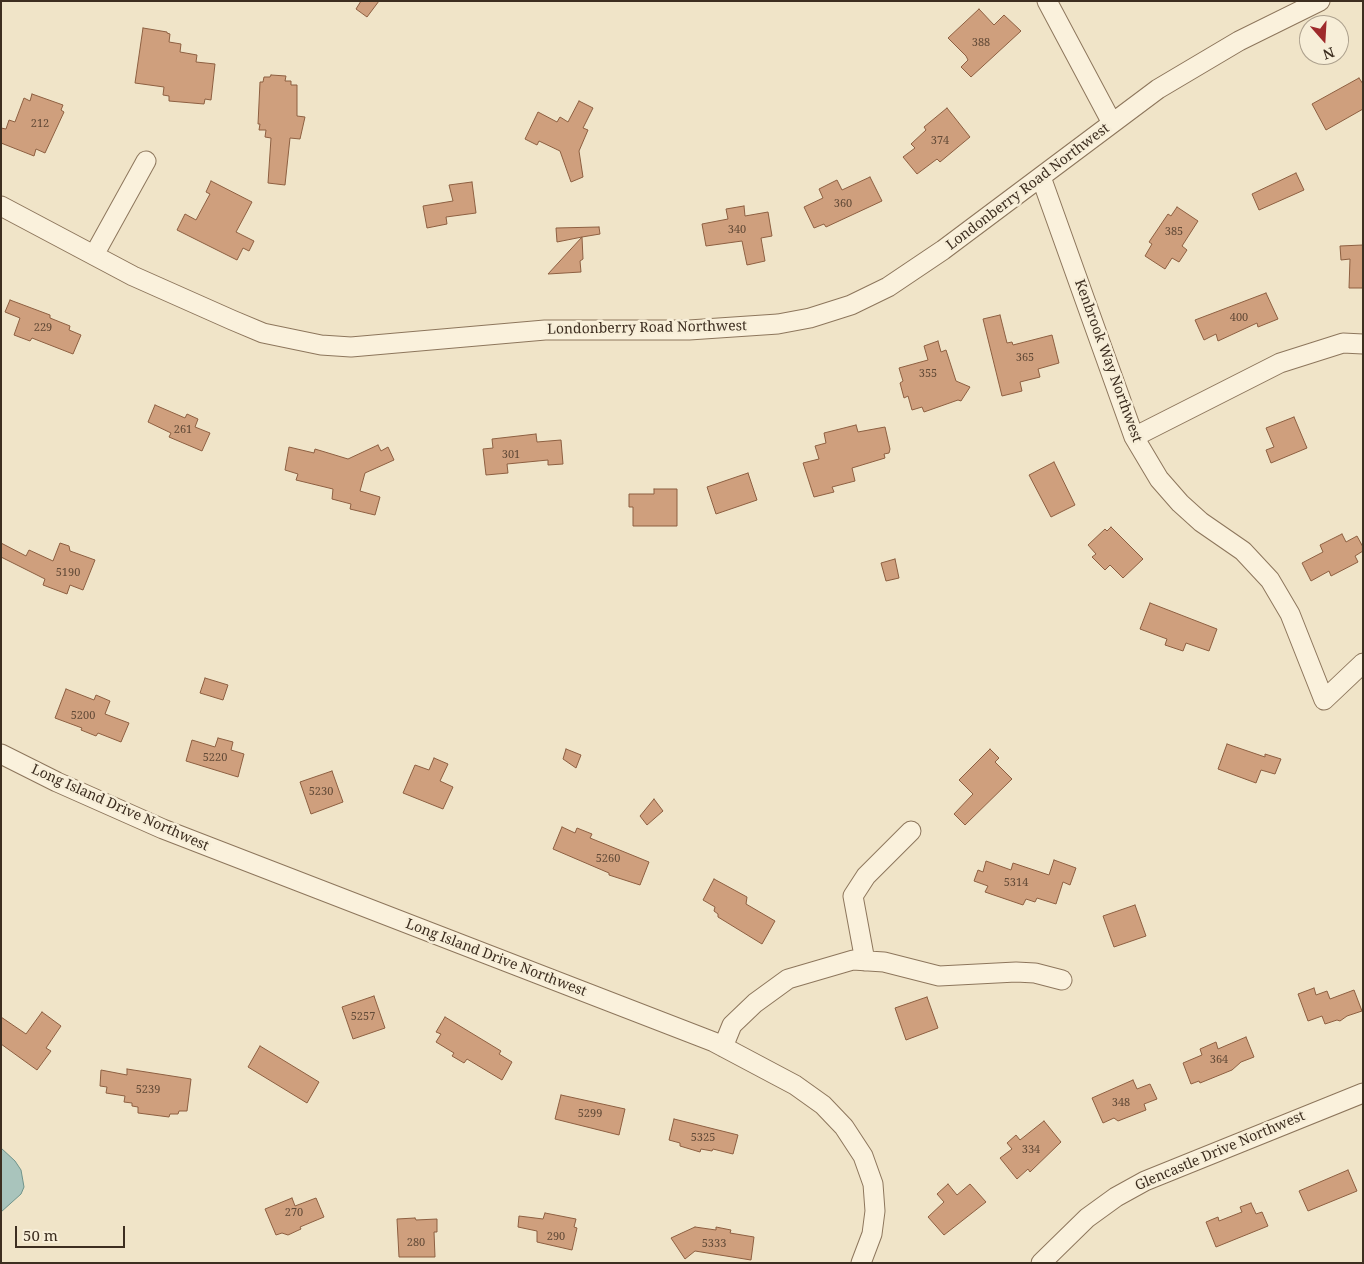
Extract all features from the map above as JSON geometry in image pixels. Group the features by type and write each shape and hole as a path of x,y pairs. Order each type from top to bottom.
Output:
{"street":[{"path":"1047,1 1112,123"},
{"name":"Londonberry Road Northwest","path":"1,206 133,276 248,327 291,341 321,346 351,347 545,330 726,329 810,318 851,305 880,291 943,250 1158,89 1199,64 1320,1"},
{"path":"94,256 146,161"},
{"name":"Kenbrook Way Northwest","path":"1041,177 1134,437 1159,478 1180,503 1202,522 1243,551 1270,580 1290,614 1324,700 1363,663"},
{"path":"1134,437 1280,363 1344,343 1363,344"},
{"name":"Long Island Drive Northwest","path":"1,754 57,782 163,830 723,1047 796,1085 823,1105 844,1126 863,1156 873,1184 875,1211 872,1234 861,1263"},
{"path":"864,961 853,896 866,876 911,831"},
{"path":"723,1047 732,1025 755,1003 788,979 852,960 884,962 939,976 1035,973 1062,980"},
{"name":"Glencastle Drive Northwest","path":"1041,1263 1087,1218 1116,1197 1145,1181 1363,1093"}],"water":[{"path":"1,1148 15,1161 21,1170 24,1187 21,1194 1,1212"}],"building":[{"path":"361,1 379,1 367,17 356,9"},
{"path":"979,9 994,25 1004,15 1021,31 971,77 961,67 968,60 966,56 948,38"},
{"path":"143,28 167,32 170,34 169,42 181,44 180,52 197,55 196,62 215,64 211,100 205,99 204,104 169,101 169,96 163,95 164,87 135,83"},
{"path":"271,75 286,76 285,81 291,81 291,85 297,85 297,116 305,117 300,139 290,138 285,185 268,183 271,138 265,137 266,130 259,130 260,124 258,124 260,82 263,82 264,77 270,77"},
{"path":"1359,78 1363,84 1363,109 1326,130 1312,104"},
{"path":"32,94 63,105 61,110 64,112 45,153 36,149 34,156 1,143 1,128 6,129 9,120 15,122 24,98 30,101"},
{"path":"579,101 593,108 583,128 588,130 579,151 583,177 571,182 560,151 539,141 537,145 525,139 538,112 557,122 560,117 568,122"},
{"path":"947,108 970,137 940,162 937,159 917,174 903,157 915,148 911,144 926,130 924,127"},
{"path":"1296,173 1304,190 1259,210 1252,194"},
{"path":"870,177 882,201 826,227 824,224 814,228 804,207 823,198 819,189 837,180 842,190"},
{"path":"211,181 252,202 236,232 254,241 249,251 243,248 237,260 177,230 185,214 196,220 210,194 206,192"},
{"path":"472,182 476,213 446,217 447,224 427,228 423,206 453,201 449,185"},
{"path":"744,206 745,216 768,212 772,236 761,238 765,261 747,265 742,241 706,246 702,224 728,219 726,209"},
{"path":"1177,207 1198,221 1182,246 1187,250 1179,262 1172,258 1165,269 1145,256 1152,244 1149,242 1168,214 1171,216"},
{"path":"599,227 600,234 557,242 556,228"},
{"path":"582,237 583,259 580,261 581,272 548,274"},
{"path":"1363,245 1363,288 1349,288 1350,259 1341,260 1340,246"},
{"path":"1266,293 1278,319 1258,327 1257,323 1218,341 1216,334 1204,340 1195,320"},
{"path":"10,300 50,315 50,318 70,326 69,330 81,335 73,354 32,338 30,341 14,335 20,318 5,312"},
{"path":"1000,315 1007,343 1012,342 1013,345 1052,335 1059,363 1038,369 1040,377 1020,382 1022,391 1002,396 983,319"},
{"path":"938,341 941,352 946,350 956,381 970,387 961,401 958,400 924,412 922,407 912,410 908,396 904,398 900,383 903,381 899,368 928,360 924,346"},
{"path":"155,405 185,418 187,414 198,419 195,427 210,433 202,451 169,437 171,433 148,422"},
{"path":"1294,417 1307,448 1271,463 1266,450 1274,447 1266,428"},
{"path":"856,425 858,432 885,427 890,449 889,453 884,454 885,458 852,468 855,481 832,487 834,492 814,497 803,463 819,459 815,446 826,443 824,433"},
{"path":"536,434 537,442 561,440 563,464 548,465 548,460 507,464 508,473 486,475 483,449 493,448 492,439"},
{"path":"378,445 381,451 388,447 394,460 365,473 360,491 380,497 375,515 350,509 351,504 332,499 333,489 296,480 298,474 285,470 289,447 314,453 315,449 348,459"},
{"path":"1054,462 1075,505 1051,517 1029,475"},
{"path":"748,473 757,500 716,514 707,487"},
{"path":"654,489 677,489 677,526 633,526 633,507 629,507 629,494 654,494"},
{"path":"1111,527 1143,559 1123,578 1110,565 1105,570 1092,557 1096,554 1088,545 1105,529 1107,531"},
{"path":"1342,534 1346,542 1357,536 1363,547 1363,551 1355,556 1358,562 1331,576 1329,571 1311,581 1302,563 1323,552 1320,545"},
{"path":"1,543 26,556 29,550 53,561 60,543 69,546 70,551 95,560 83,590 70,585 67,594 43,585 45,579 1,557"},
{"path":"895,559 899,578 886,581 881,563"},
{"path":"1150,603 1217,629 1209,651 1186,643 1183,651 1165,645 1167,639 1140,629"},
{"path":"205,678 228,685 223,700 200,693"},
{"path":"66,689 94,700 96,695 110,701 105,714 129,723 121,742 98,733 96,736 81,730 82,728 55,718"},
{"path":"218,738 233,742 231,750 244,754 238,777 186,761 192,740 215,747"},
{"path":"1227,744 1265,757 1265,754 1281,759 1275,774 1261,770 1256,783 1218,769"},
{"path":"566,749 581,755 576,768 563,759"},
{"path":"990,749 999,758 995,762 1012,779 965,825 954,814 973,794 959,780"},
{"path":"434,758 448,764 440,781 453,787 443,809 403,793 415,765 429,770"},
{"path":"332,771 343,802 311,814 300,782"},
{"path":"654,799 663,811 647,825 640,816"},
{"path":"562,827 575,833 577,828 592,834 590,838 649,862 640,885 609,875 609,873 553,849"},
{"path":"1054,860 1076,868 1070,885 1063,882 1056,904 1037,898 1035,902 1026,899 1023,905 985,892 988,886 974,881 978,870 983,872 986,861 1011,870 1013,863 1049,875"},
{"path":"714,879 747,897 746,904 775,921 762,944 718,917 718,914 714,911 715,907 703,900"},
{"path":"1135,905 1146,936 1114,947 1103,916"},
{"path":"1314,988 1316,995 1327,991 1330,999 1354,990 1362,1011 1347,1016 1340,1021 1337,1020 1325,1024 1322,1016 1308,1021 1298,994"},
{"path":"374,996 385,1028 353,1039 342,1007"},
{"path":"927,997 938,1028 906,1040 895,1008"},
{"path":"42,1012 61,1026 46,1048 51,1051 37,1070 1,1044 1,1017 26,1034"},
{"path":"445,1017 501,1051 499,1054 512,1062 502,1080 467,1059 464,1063 452,1056 454,1053 436,1042 441,1034 436,1032"},
{"path":"1246,1037 1254,1057 1241,1062 1232,1070 1200,1083 1199,1081 1191,1084 1183,1063 1202,1055 1200,1049 1216,1042 1218,1049"},
{"path":"260,1046 319,1082 307,1103 248,1067"},
{"path":"127,1069 191,1079 187,1111 170,1114 169,1117 138,1113 138,1107 132,1106 132,1103 124,1102 125,1096 106,1093 107,1087 100,1086 101,1070 127,1075"},
{"path":"1133,1080 1137,1089 1150,1084 1157,1099 1144,1104 1146,1110 1118,1121 1114,1118 1103,1123 1092,1098"},
{"path":"561,1095 625,1109 619,1135 555,1119"},
{"path":"674,1119 738,1135 733,1154 713,1149 712,1151 701,1149 700,1152 680,1146 680,1143 669,1140"},
{"path":"1044,1121 1061,1142 1030,1172 1028,1169 1017,1179 1000,1158 1012,1149 1007,1143 1016,1135 1020,1140"},
{"path":"1348,1170 1357,1191 1308,1211 1299,1191"},
{"path":"948,1184 957,1195 970,1184 986,1202 944,1235 928,1217 944,1202 937,1194"},
{"path":"292,1198 295,1206 316,1198 324,1217 300,1227 301,1229 288,1235 282,1233 276,1235 265,1209"},
{"path":"1251,1203 1256,1214 1262,1212 1268,1226 1216,1247 1206,1222 1218,1217 1219,1221 1242,1212 1240,1207"},
{"path":"545,1213 576,1219 574,1227 577,1228 572,1250 537,1242 537,1231 518,1227 519,1216 543,1219"},
{"path":"415,1218 416,1220 437,1219 437,1232 434,1232 435,1257 399,1257 397,1219"},
{"path":"695,1227 716,1230 716,1227 731,1230 730,1233 754,1237 751,1260 695,1251 685,1259 671,1238"}]}
